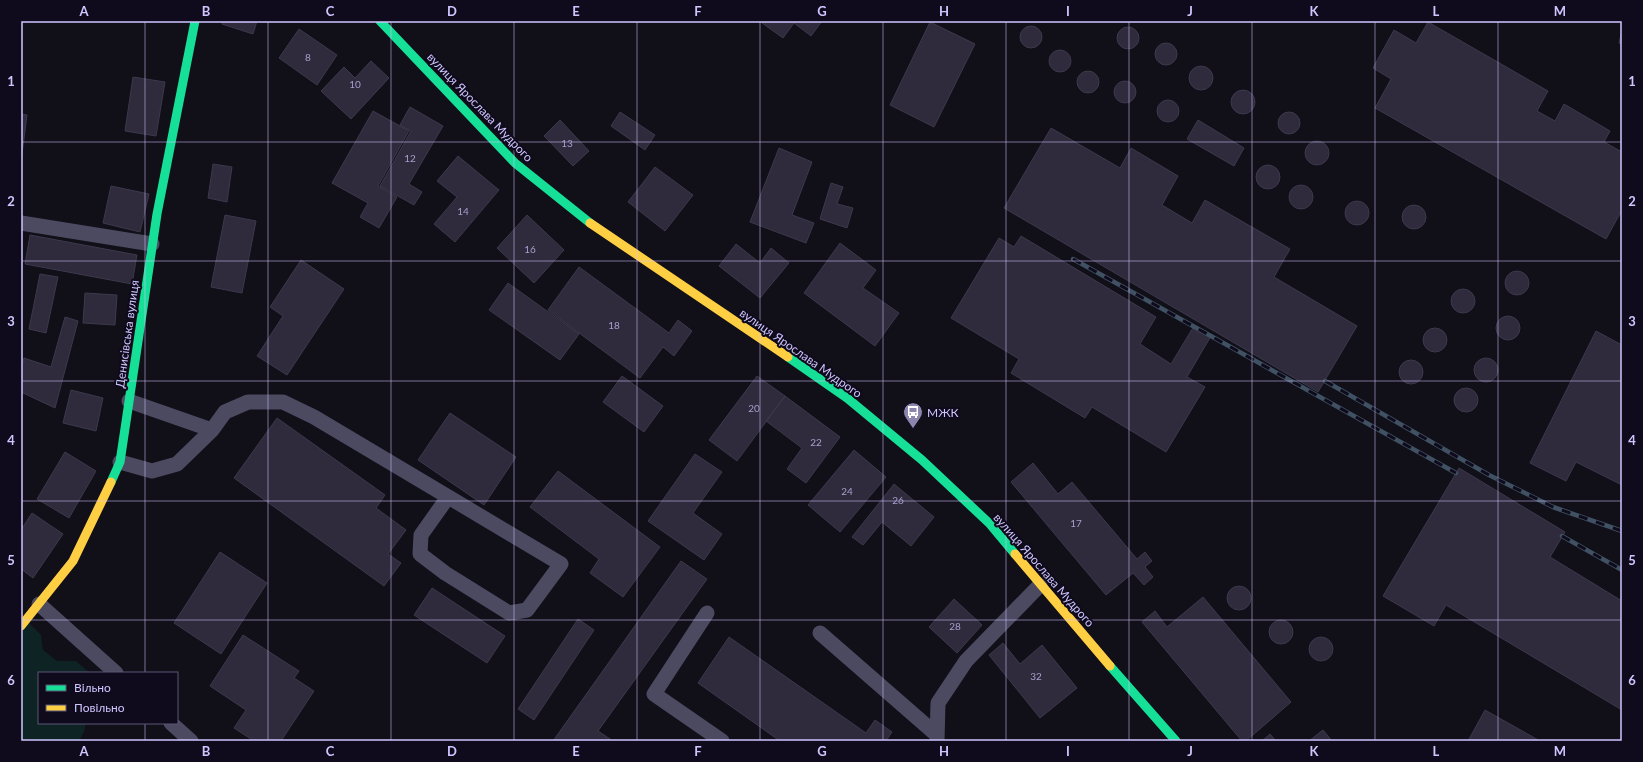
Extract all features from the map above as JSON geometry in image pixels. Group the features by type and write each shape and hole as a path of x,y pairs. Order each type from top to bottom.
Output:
{"main road":[{"name":"Денисівська вулиця","path":"21,626 73,561 120,462 156,214 195,21"},
{"name":"вулиця Ярослава Мудрого","path":"380,21 516,163 593,225 847,398 922,460 990,524 1040,585 1176,741"}],"lane":[{"path":"21,222 152,244"},
{"path":"129,401 212,430"},
{"path":"120,462 152,470 177,464 212,430 225,412 248,402 283,402 314,417 448,497 560,564 527,610 509,613 445,573 420,554 420,535 448,497"},
{"path":"937,738 938,703 966,661 1040,585"},
{"path":"39,604 115,672"},
{"path":"707,613 654,694 722,741"},
{"path":"820,633 937,738"},
{"path":"172,724 191,741"}],"green space":[{"path":"27,621 41,635 43,650 57,661 76,661 89,672 38,672 38,724 86,724 84,732 79,741 21,741 21,628"}],"building":[{"path":"223,21 257,21 253,34 222,24"},
{"path":"763,21 822,21 811,36 794,23 783,38 762,23"},
{"path":"930,22 975,44 934,127 890,105"},
{"path":"1428,22 1548,91 1537,111 1555,121 1564,104 1610,131 1604,142 1622,152 1622,210 1606,239 1375,108 1391,79 1373,68 1394,30 1416,43"},
{"path":"1031,26 1039,29 1042,37 1039,45 1031,48 1023,45 1020,37 1023,29"},
{"path":"1128,27 1136,30 1139,38 1136,46 1128,49 1120,46 1117,38 1120,30"},
{"path":"299,29 337,55 317,85 279,58"},
{"path":"1622,30 1622,44 1619,43"},
{"path":"1166,43 1174,46 1177,54 1174,62 1166,65 1158,62 1155,54 1158,46"},
{"path":"1060,50 1068,53 1071,61 1068,69 1060,72 1052,69 1049,61 1052,53"},
{"path":"371,61 389,78 351,119 321,91 344,67 355,78"},
{"path":"1201,66 1209,70 1213,78 1209,86 1201,90 1193,86 1189,78 1193,70"},
{"path":"1088,71 1096,74 1099,82 1096,90 1088,93 1080,90 1077,82 1080,74"},
{"path":"133,77 165,82 156,136 125,131"},
{"path":"1125,81 1133,84 1136,92 1133,100 1125,103 1117,100 1114,92 1117,84"},
{"path":"1243,90 1248,91 1254,97 1254,107 1248,113 1243,114 1238,113 1232,107 1231,102 1232,97 1238,91"},
{"path":"1168,100 1176,103 1179,111 1176,119 1168,122 1160,119 1157,111 1160,103"},
{"path":"410,107 443,126 409,184 422,192 414,205 380,186 411,131 400,125"},
{"path":"373,111 409,131 378,186 397,197 379,228 360,217 368,203 332,183"},
{"path":"620,112 655,135 645,150 611,126"},
{"path":"1289,112 1297,115 1300,123 1297,131 1289,134 1281,131 1278,123 1281,115"},
{"path":"21,114 27,115 21,162"},
{"path":"560,120 589,151 573,166 544,136"},
{"path":"1198,120 1244,148 1234,166 1187,139"},
{"path":"1051,128 1120,168 1131,148 1178,176 1162,205 1192,223 1205,200 1290,249 1274,277 1357,326 1318,392 1004,208"},
{"path":"1317,141 1322,142 1328,148 1328,158 1322,164 1317,165 1312,164 1306,158 1305,153 1306,148 1312,142"},
{"path":"779,148 812,162 792,215 814,223 806,243 750,222"},
{"path":"458,156 499,190 455,242 434,224 457,197 437,181"},
{"path":"213,164 232,167 227,202 208,198"},
{"path":"1268,165 1273,166 1279,172 1279,182 1273,188 1268,189 1263,188 1257,182 1256,177 1257,172 1263,166"},
{"path":"655,167 693,195 665,231 628,202"},
{"path":"831,183 843,187 837,204 853,208 847,228 820,219"},
{"path":"1301,185 1306,186 1312,192 1312,202 1306,208 1301,209 1296,208 1290,202 1289,197 1290,192 1296,186"},
{"path":"111,186 149,194 140,232 103,223"},
{"path":"1357,201 1362,202 1368,208 1368,218 1362,224 1357,225 1352,224 1346,218 1345,213 1346,208 1352,202"},
{"path":"1414,205 1419,206 1425,212 1425,222 1419,228 1414,229 1409,228 1403,222 1402,217 1403,212 1409,206"},
{"path":"225,215 256,221 242,293 211,287"},
{"path":"527,215 564,250 534,283 497,248"},
{"path":"30,235 137,255 132,284 25,264"},
{"path":"1021,236 1156,317 1140,344 1171,364 1194,326 1211,336 1187,377 1205,387 1166,452 1092,407 1085,418 1011,373 1019,359 951,318 999,238 1014,247"},
{"path":"840,243 876,270 863,288 899,313 875,346 804,293"},
{"path":"736,244 760,263 771,248 789,263 760,298 719,266"},
{"path":"301,260 344,289 287,375 257,356 283,316 270,307"},
{"path":"579,267 669,333 678,320 692,331 674,356 663,347 640,378 548,310"},
{"path":"1517,271 1522,272 1528,278 1528,288 1522,294 1517,295 1512,294 1506,288 1505,283 1506,278 1512,272"},
{"path":"40,274 58,277 46,333 29,329"},
{"path":"508,283 579,334 560,360 489,310"},
{"path":"1463,289 1468,290 1474,296 1474,306 1468,312 1463,313 1458,312 1452,306 1451,301 1452,296 1458,290"},
{"path":"85,293 117,295 115,325 83,323"},
{"path":"1508,316 1513,317 1519,323 1519,333 1513,339 1508,340 1503,339 1497,333 1496,328 1497,323 1503,317"},
{"path":"65,317 78,321 55,408 21,392 21,368 24,358 51,367"},
{"path":"1435,328 1440,329 1446,335 1446,345 1440,351 1435,352 1430,351 1424,345 1423,340 1424,335 1430,329"},
{"path":"1596,331 1622,345 1622,485 1576,462 1566,481 1530,463"},
{"path":"1486,358 1491,359 1497,365 1497,375 1491,381 1486,382 1481,381 1475,375 1474,370 1475,365 1481,359"},
{"path":"1411,360 1416,361 1422,367 1422,377 1416,383 1411,384 1406,383 1400,377 1399,372 1400,367 1406,361"},
{"path":"622,376 663,406 644,432 603,402"},
{"path":"757,376 785,396 737,461 709,440"},
{"path":"1466,388 1471,389 1477,395 1477,405 1471,411 1466,412 1461,411 1455,405 1454,400 1455,395 1461,389"},
{"path":"71,390 103,398 96,431 63,423"},
{"path":"785,396 840,437 806,483 787,469 802,448 766,421"},
{"path":"450,413 516,457 484,505 418,460"},
{"path":"277,418 385,495 376,508 406,530 388,554 401,563 384,586 234,478"},
{"path":"854,450 886,477 840,532 808,505"},
{"path":"65,452 96,471 69,518 37,499"},
{"path":"695,454 722,472 693,513 722,534 704,560 648,521"},
{"path":"1033,463 1058,494 1072,482 1137,559 1145,552 1152,561 1145,567 1153,577 1144,585 1133,573 1106,595 1011,482"},
{"path":"1459,468 1565,532 1550,557 1622,601 1622,710 1446,605 1434,626 1383,596"},
{"path":"558,471 660,547 623,597 590,573 599,559 530,507"},
{"path":"894,484 934,517 911,546 882,522 863,545 852,537"},
{"path":"32,513 63,534 33,578 21,569 21,530"},
{"path":"220,552 267,583 221,654 174,623"},
{"path":"681,561 707,579 598,731 613,741 553,741"},
{"path":"1239,586 1244,587 1250,593 1250,603 1244,609 1239,610 1234,609 1228,603 1227,598 1228,593 1234,587"},
{"path":"432,588 505,636 487,663 414,615"},
{"path":"1203,597 1291,702 1246,741 1242,741 1142,622 1155,611 1167,627"},
{"path":"954,599 982,625 957,653 929,627"},
{"path":"578,619 594,630 534,720 518,709"},
{"path":"1281,620 1286,621 1292,627 1292,637 1286,643 1281,644 1276,643 1270,637 1269,632 1270,627 1276,621"},
{"path":"243,635 299,671 294,678 314,691 281,741 254,741 234,728 246,710 210,686"},
{"path":"729,637 866,733 875,720 892,732 886,741 780,741 698,683"},
{"path":"1321,637 1326,638 1332,644 1332,654 1326,660 1321,661 1316,660 1310,654 1309,649 1310,644 1316,638"},
{"path":"1003,643 1020,664 1042,645 1077,688 1040,718 989,655"},
{"path":"1485,710 1540,741 1468,741"},
{"path":"1323,730 1332,741 1309,741"},
{"path":"1270,734 1276,741 1262,741"}],"railway":[{"path":"1073,259 1456,473"},
{"path":"1325,381 1489,475 1553,507 1622,531"},
{"path":"1562,536 1622,570"}],"traffic: fast":[{"path":"111,482 120,462 157,214 195,21"},
{"path":"380,21 515,163 590,223"},
{"path":"788,357 847,398 922,460 990,524 1015,554"},
{"path":"1110,666 1176,741"}],"traffic: slow":[{"path":"590,223 788,357"},
{"path":"21,626 73,561 111,482"},
{"path":"1015,554 1110,666"}],"place":[{"name":"МЖК","path":"913,429"}]}
